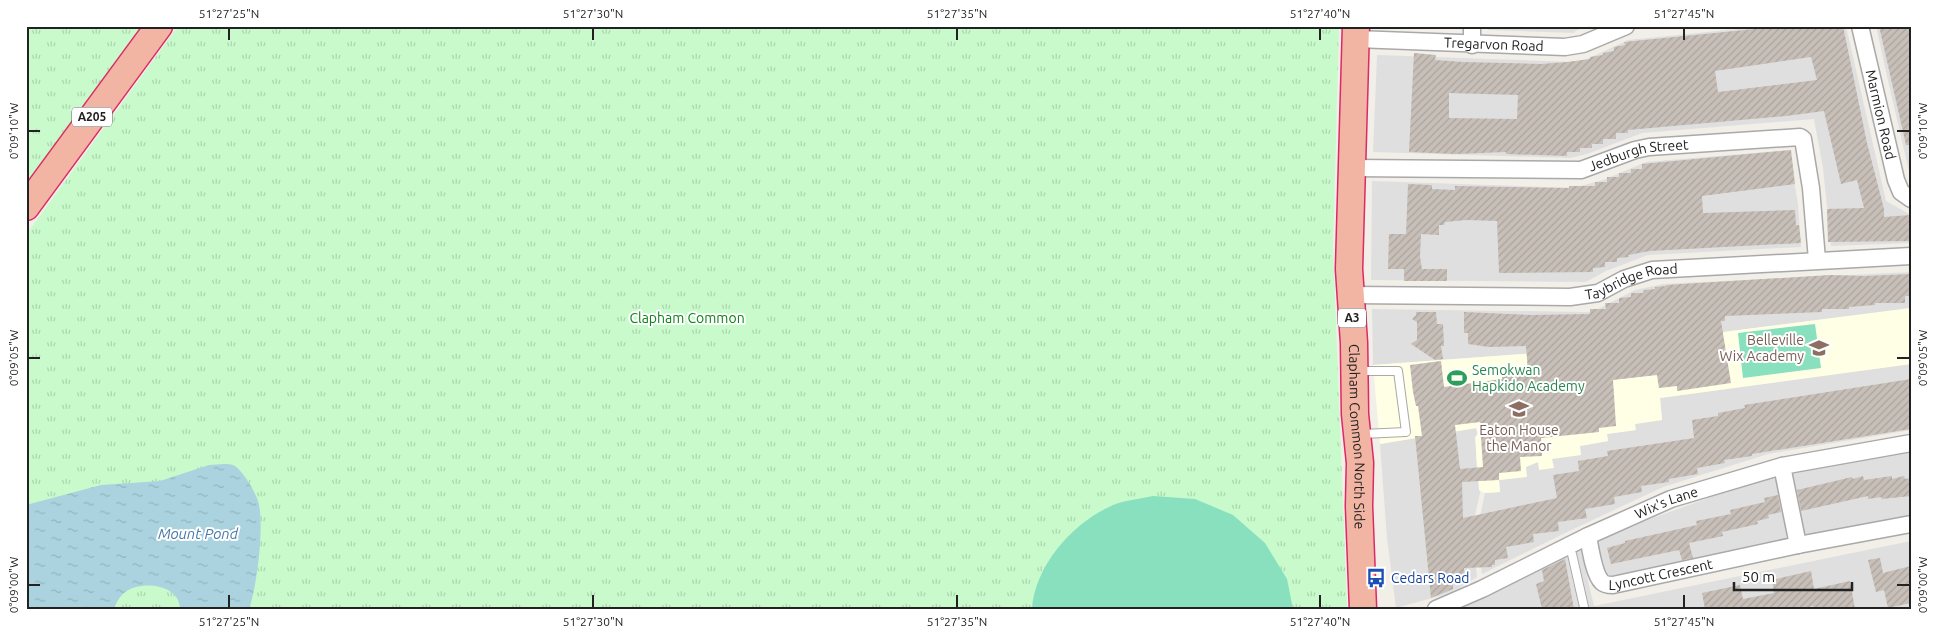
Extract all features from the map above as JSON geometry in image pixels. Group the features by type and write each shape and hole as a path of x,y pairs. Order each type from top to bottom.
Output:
{"highway":[{"name":"A205","path":"26,207 159,26"},
{"name":"Clapham Common North Side","path":"1356,33 1349,231 1350,295 1360,463 1359,506 1364,609"}],"street":[{"path":"1472,26 1472,44"},
{"name":"Tregarvon Road","path":"1356,33 1472,44 1574,46 1626,26"},
{"name":"Marmion Road","path":"1860,26 1896,180 1902,192 1911,199"},
{"name":"Jedburgh Street","path":"1352,168 1581,170 1635,150 1649,147 1800,137 1803,139 1811,188 1817,260"},
{"name":"Taybridge Road","path":"1350,295 1570,297 1598,293 1624,279 1652,270 1911,256"},
{"name":"Wix's Lane","path":"1436,609 1482,589 1588,536 1671,499 1782,466 1911,443"},
{"path":"1782,466 1798,545"},
{"name":"Lyncott Crescent","path":"1588,536 1598,577 1602,583 1613,585 1798,545 1911,524"}],"lane":[{"path":"1354,371 1398,371 1406,432 1357,435"},
{"path":"1568,546 1572,554 1584,606"}],"shaded area":[{"path":"1488,26 1586,26 1574,33 1488,30"},
{"path":"1767,26 1846,26 1886,201 1911,215 1911,243 1831,246 1823,168 1814,119 1642,133 1587,154 1570,158 1373,152 1377,55 1575,62 1587,59 1628,40"},
{"path":"1876,26 1911,26 1911,180 1886,72"},
{"path":"1789,150 1798,204 1801,247 1648,255 1606,271 1586,282 1371,280 1372,181 1573,188 1603,180 1646,162"},
{"path":"1911,272 1911,308 1591,349 1373,365 1372,309 1587,312 1594,311 1635,290 1663,284"},
{"name":"Eaton House the Manor","path":"1911,308 1911,364 1660,398 1662,420 1635,424 1636,430 1607,434 1608,441 1580,446 1581,455 1552,459 1554,468 1539,470 1538,462 1526,467 1527,477 1499,480 1500,492 1485,493 1479,490 1475,437 1478,434 1476,428 1380,444 1373,365 1591,349"},
{"path":"1911,364 1911,430 1768,454 1663,487 1482,574 1477,531 1485,493 1500,492 1499,480 1526,477 1525,467 1538,462 1553,468 1552,459 1580,446 1608,441 1607,434 1635,430 1635,424 1662,420 1660,398"},
{"path":"1477,428 1476,459 1480,493 1472,529 1477,577 1443,595 1396,608 1387,538 1380,444"},
{"path":"1904,450 1911,452 1911,518 1802,537 1789,476 1794,468"},
{"path":"1775,471 1790,527 1784,542 1611,576 1603,571 1595,549 1600,541 1650,519"},
{"path":"1911,541 1911,609 1453,609 1580,547 1594,606"}],"green space":[{"path":"26,26 147,26 26,195"},
{"name":"Clapham Common","path":"178,26 1339,26 1333,246 1347,609 26,609 26,235"},
{"path":"1815,324 1821,368 1743,378 1738,333"},
{"path":"1153,496 1195,499 1233,515 1265,543 1287,579 1293,609 1032,609 1040,577 1058,547 1070,534 1083,523 1111,506"}],"water":[{"name":"Mount Pond","path":"224,464 235,466 242,473 253,490 259,505 261,528 259,557 255,586 249,609 180,609 174,594 167,589 140,586 125,592 118,600 114,609 26,609 26,505 101,485 160,481 209,465"}],"building":[{"path":"1785,26 1843,26 1867,143 1884,209 1884,217 1911,215 1911,241 1828,242 1827,209 1864,208 1857,180 1841,184 1824,111 1628,130 1628,133 1616,133 1616,139 1603,139 1603,144 1592,144 1592,148 1580,148 1580,152 1567,152 1567,156 1506,154 1506,152 1455,154 1409,152 1414,53 1436,55 1435,60 1541,64 1590,59 1590,57 1614,51 1614,47 1625,45 1624,42","holes":["1811,57 1817,80 1718,92 1715,71","1449,93 1518,95 1517,119 1449,118"]},
{"path":"1879,26 1911,26 1911,145 1906,145"},
{"path":"1791,150 1795,184 1702,196 1703,213 1795,210 1796,225 1799,225 1801,243 1650,251 1628,255 1629,257 1617,258 1617,262 1605,262 1605,267 1593,268 1593,272 1499,273 1497,221 1467,220 1445,222 1444,225 1439,225 1439,235 1421,234 1420,257 1422,269 1447,269 1447,281 1404,281 1404,269 1388,269 1389,234 1406,234 1408,184 1432,185 1432,189 1455,190 1455,186 1569,188 1569,186 1595,186 1595,182 1607,182 1607,177 1619,177 1619,173 1631,173 1631,169 1642,169 1642,164"},
{"path":"1911,274 1911,296 1905,296 1905,303 1875,303 1875,305 1849,307 1849,309 1822,309 1822,312 1725,316 1725,321 1721,321 1731,383 1677,391 1677,386 1659,388 1657,375 1613,380 1616,426 1599,428 1599,432 1541,438 1542,456 1520,457 1521,471 1499,473 1499,480 1462,482 1463,518 1557,498 1553,475 1579,471 1578,461 1608,456 1607,451 1694,438 1692,420 1718,416 1718,413 1745,408 1744,405 1911,379 1911,429 1752,454 1752,456 1724,460 1725,463 1697,468 1698,474 1669,479 1669,482 1641,486 1642,492 1614,497 1615,504 1585,509 1587,518 1558,522 1559,531 1533,534 1534,542 1506,547 1508,558 1495,560 1495,565 1492,565 1492,567 1464,568 1465,583 1453,584 1453,589 1431,598 1415,436 1422,436 1418,406 1416,406 1413,392 1410,365 1441,361 1444,387 1502,379 1502,376 1528,372 1526,346 1489,347 1468,344 1468,333 1464,333 1464,312 1530,315 1590,314 1590,309 1606,309 1605,303 1619,303 1619,298 1631,297 1631,293 1643,293 1644,290 1666,285 1830,275","holes":["1480,422 1483,467 1460,469 1455,425"]},
{"path":"1416,312 1436,312 1437,324 1443,324 1444,346 1441,346 1443,359 1435,360 1411,344 1417,340 1417,322 1412,319"},
{"path":"1863,476 1864,480 1892,476 1892,479 1904,476 1905,479 1911,478 1911,496 1868,499 1868,496 1801,511 1797,490"},
{"path":"1778,495 1781,512 1768,515 1769,518 1757,521 1758,524 1722,532 1723,536 1689,543 1693,558 1682,560 1679,550 1611,564 1607,548 1625,543 1625,541 1697,525 1696,521 1731,514 1730,510 1765,502 1764,498"},
{"path":"1880,558 1883,573 1911,566 1911,603 1888,608 1884,590 1876,592 1868,560"},
{"path":"1565,559 1574,609 1542,609 1536,584 1544,581 1542,570"},
{"path":"1811,571 1814,589 1850,581 1855,609 1814,609 1813,606 1801,609 1705,609 1702,593 1740,585 1743,599 1774,593 1772,580"}],"place":[{"name":"Belleville Wix Academy","path":"1819,348"},
{"name":"Semokwan Hapkido Academy","path":"1457,378"},
{"name":"Eaton House the Manor","path":"1519,409"},
{"name":"Cedars Road","path":"1376,578"}]}
